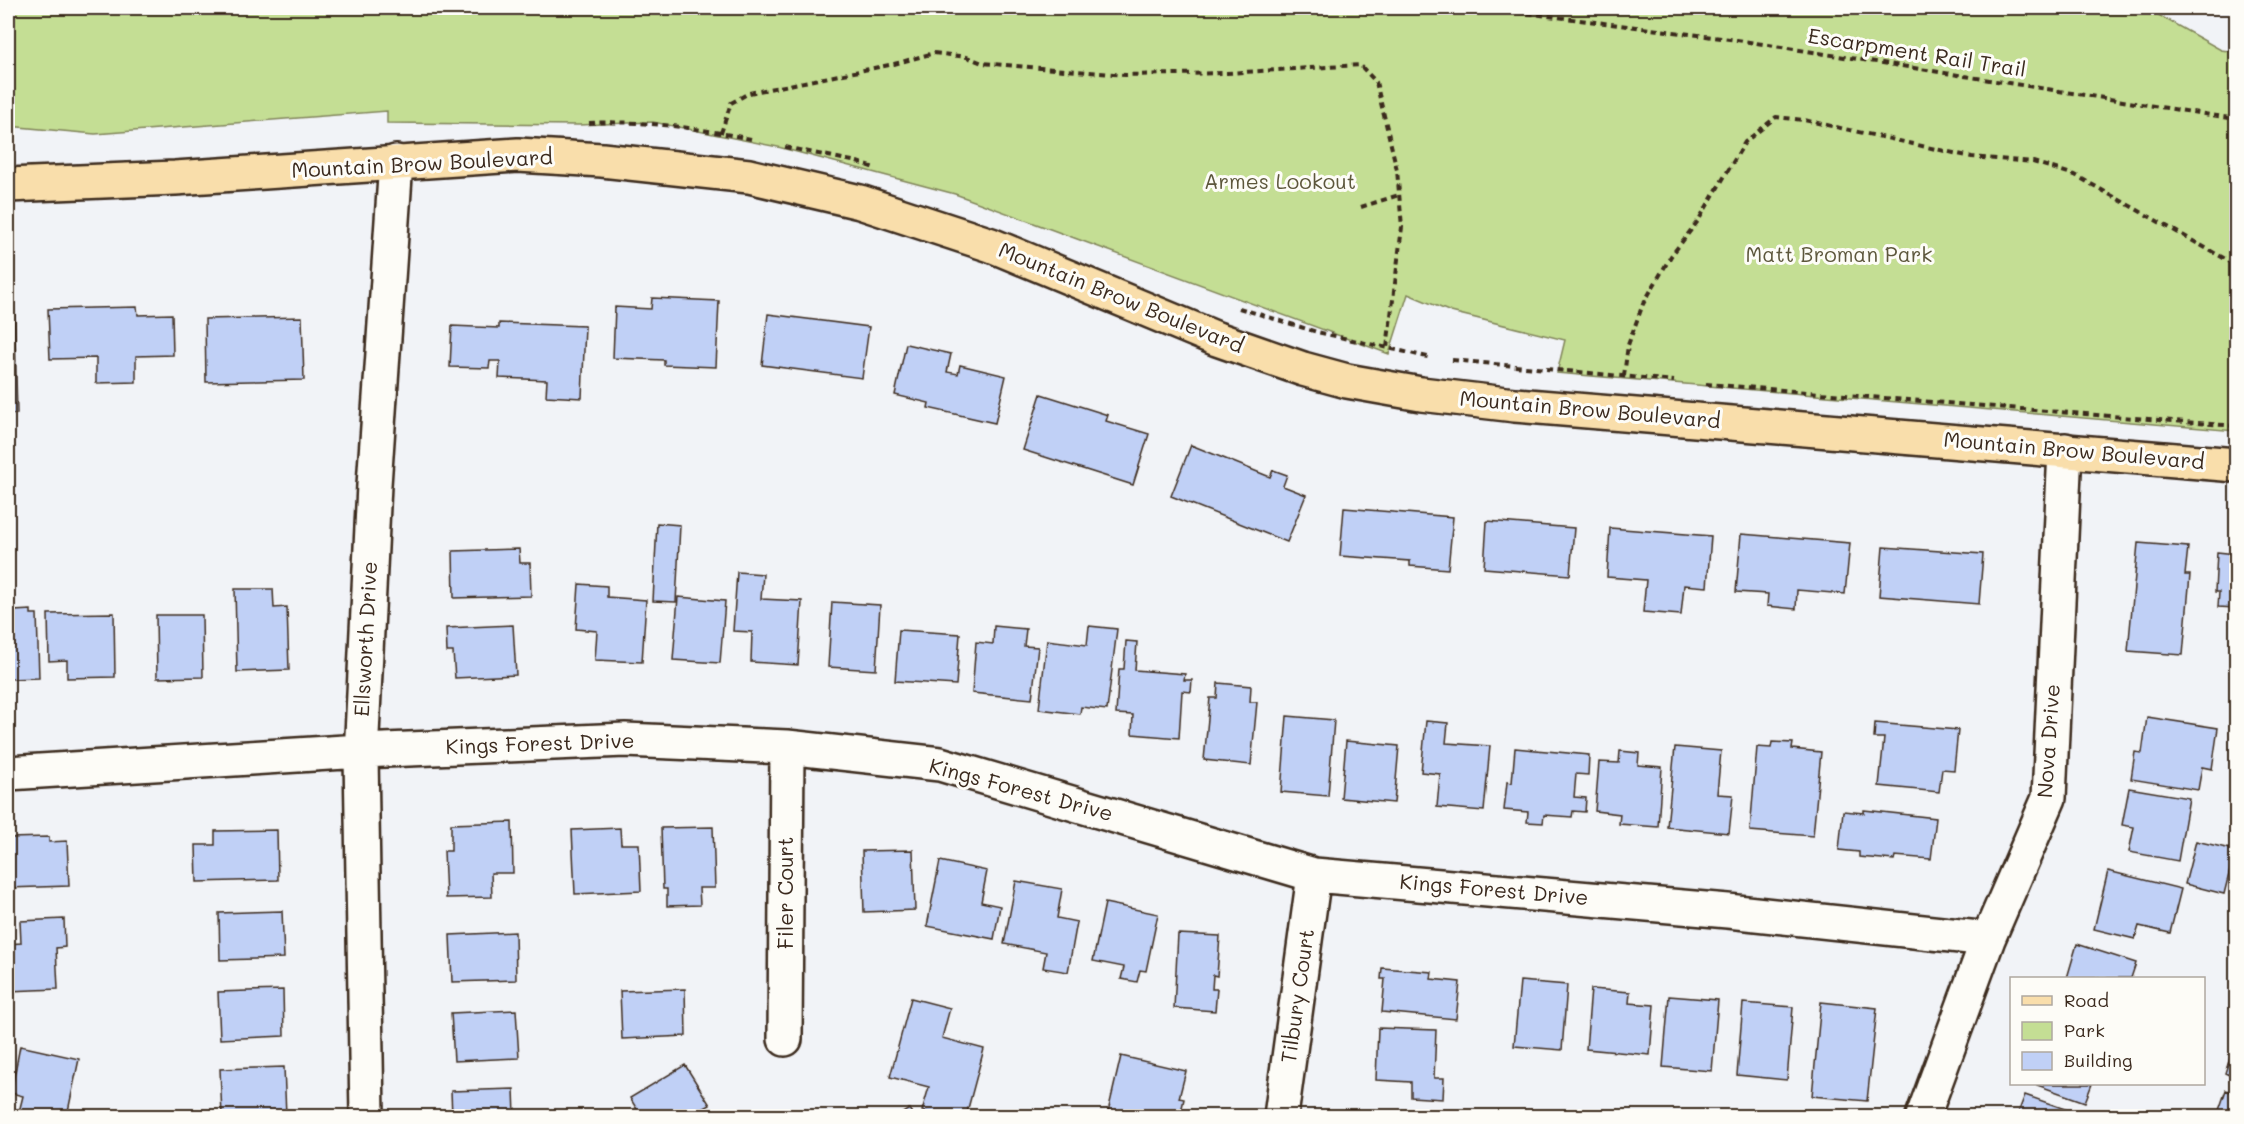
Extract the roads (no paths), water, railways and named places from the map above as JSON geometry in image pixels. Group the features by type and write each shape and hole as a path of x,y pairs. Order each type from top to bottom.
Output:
{"main road":[{"name":"Mountain Brow Boulevard","path":"8,185 175,178 518,155 602,160 749,176 860,202 991,245 1217,339 1303,369 1347,381 1410,393 1526,406 2236,465"}],"street":[{"name":"Ellsworth Drive","path":"367,1116 361,751 374,485 396,162"},
{"name":"Nova Drive","path":"1923,1116 1988,939 2049,798 2065,450"},
{"name":"Kings Forest Drive","path":"8,772 361,751 626,740 787,747 940,764 1314,875 1728,911 1988,939"},
{"name":"Filer Court","path":"785,1039 787,747"},
{"name":"Tilbury Court","path":"1281,1116 1314,875"}],"park label":[{"name":"Armes Lookout","path":"1280,182"},
{"name":"Matt Broman Park","path":"1839,255"}]}
